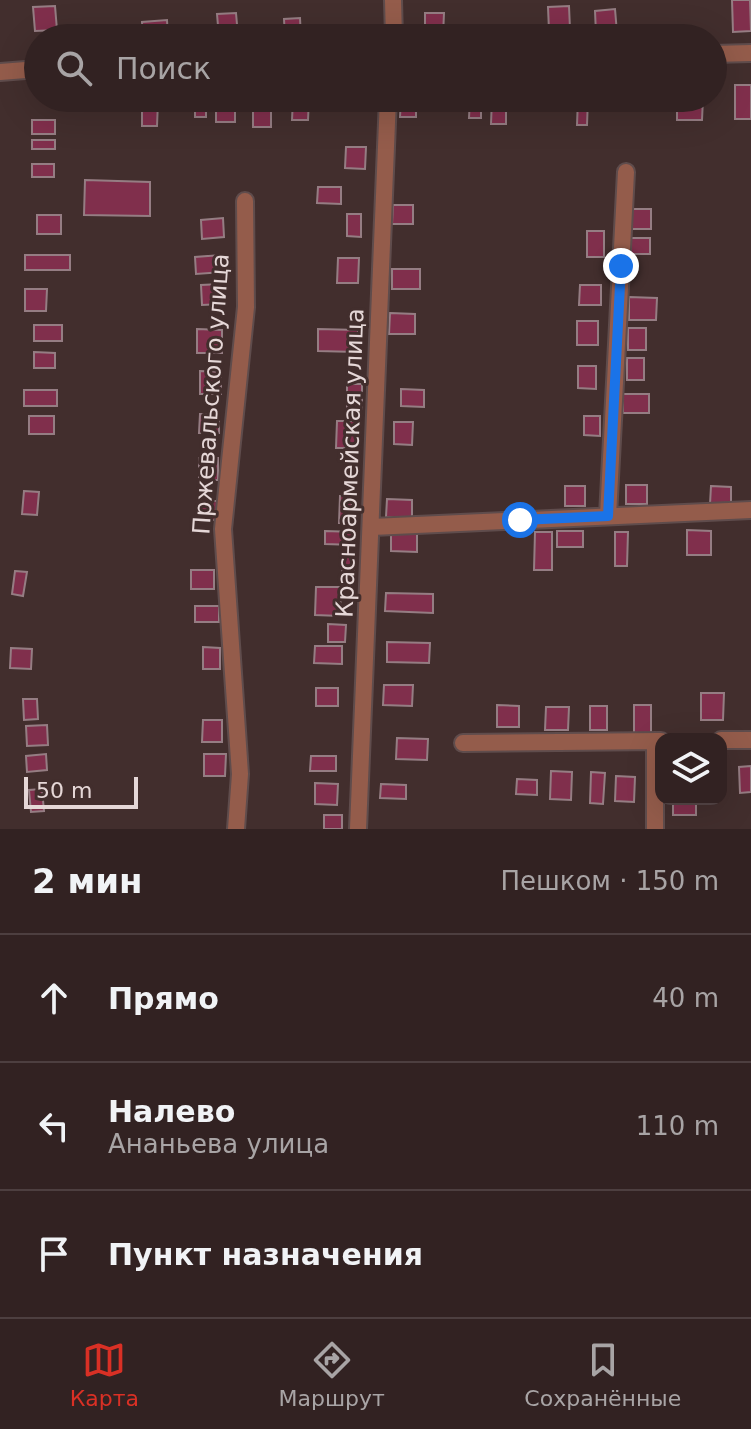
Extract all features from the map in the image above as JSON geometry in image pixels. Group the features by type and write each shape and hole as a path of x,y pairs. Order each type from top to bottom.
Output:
{"street":[{"path":"393,0 394,24"},
{"path":"727,54 751,53"},
{"path":"0,72 24,70"},
{"name":"Красноармейская улица","path":"358,829 387,112"},
{"path":"608,516 626,172"},
{"name":"Пржевальского улица","path":"236,829 240,774 223,529 246,307 245,201"},
{"path":"372,527 751,510"},
{"path":"727,740 751,740"},
{"path":"463,743 655,741"},
{"path":"655,829 656,805"}],"building":[{"path":"732,0 750,0 751,31 733,32"},
{"path":"55,6 56,24 34,24 33,7"},
{"path":"569,6 570,24 549,24 548,7"},
{"path":"615,9 616,24 596,24 595,11"},
{"path":"236,13 237,24 218,24 217,14"},
{"path":"425,13 444,13 444,24 425,24"},
{"path":"300,18 300,24 284,24 284,19"},
{"path":"167,20 167,24 142,24"},
{"path":"735,85 751,85 751,119 735,119"},
{"path":"142,112 158,112 157,126 142,126"},
{"path":"195,112 206,112 206,117 195,117"},
{"path":"216,112 235,112 235,122 216,122"},
{"path":"253,112 271,112 271,127 253,127"},
{"path":"292,112 308,112 308,120 292,120"},
{"path":"400,112 416,112 416,117 400,117"},
{"path":"469,112 481,112 481,118 469,118"},
{"path":"491,112 506,112 506,124 491,124"},
{"path":"577,112 587,112 587,125 577,125"},
{"path":"677,112 702,112 702,120 677,120"},
{"path":"32,120 55,120 55,134 32,134"},
{"path":"32,140 55,140 55,149 32,149"},
{"path":"346,147 366,147 365,169 345,168"},
{"path":"32,164 54,164 54,177 32,177"},
{"path":"85,180 150,182 150,216 84,215"},
{"path":"318,187 341,187 341,204 317,203"},
{"path":"393,205 413,205 413,224 392,224"},
{"path":"630,209 651,209 651,229 630,229"},
{"path":"347,214 361,214 361,237 347,236"},
{"path":"37,215 61,215 61,234 37,234"},
{"path":"223,218 224,237 202,239 201,220"},
{"path":"587,231 604,231 604,257 587,257"},
{"path":"631,238 650,238 650,254 631,254"},
{"path":"25,255 70,255 70,270 25,270"},
{"path":"221,255 223,272 196,274 195,257"},
{"path":"338,258 359,258 358,283 337,283"},
{"path":"392,269 420,269 420,289 392,289"},
{"path":"221,284 222,304 202,305 201,285"},
{"path":"580,285 601,285 601,305 579,305"},
{"path":"25,289 47,289 46,311 25,311"},
{"path":"629,297 657,298 656,320 629,320"},
{"path":"390,313 415,314 415,334 389,334"},
{"path":"577,321 598,321 598,345 577,345"},
{"path":"34,325 62,325 62,341 34,341"},
{"path":"628,328 646,328 646,350 628,350"},
{"path":"197,329 222,330 222,353 197,353"},
{"path":"318,329 358,330 357,352 318,351"},
{"path":"34,352 55,353 55,368 34,368"},
{"path":"627,358 644,358 644,380 627,380"},
{"path":"578,366 596,366 596,389 578,388"},
{"path":"200,371 221,372 221,394 200,394"},
{"path":"347,384 362,384 362,409 347,408"},
{"path":"401,389 424,390 424,407 401,406"},
{"path":"24,390 57,390 57,406 24,406"},
{"path":"623,394 649,394 649,413 623,413"},
{"path":"200,414 219,415 219,433 199,433"},
{"path":"29,416 54,416 54,434 29,434"},
{"path":"584,416 600,416 600,436 584,435"},
{"path":"337,421 358,421 357,448 336,448"},
{"path":"394,422 413,422 412,445 394,444"},
{"path":"199,458 218,458 218,480 199,480"},
{"path":"626,485 647,485 647,504 626,504"},
{"path":"565,486 585,486 585,506 565,506"},
{"path":"711,486 731,487 731,505 710,504"},
{"path":"24,491 39,492 37,515 22,514"},
{"path":"340,496 352,496 351,523 339,523"},
{"path":"387,499 412,500 412,518 386,517"},
{"path":"198,501 218,501 218,520 198,520"},
{"path":"687,530 711,531 711,555 687,555"},
{"path":"325,531 355,532 354,545 325,544"},
{"path":"557,531 583,531 583,547 557,547"},
{"path":"391,532 417,533 417,552 391,551"},
{"path":"535,532 552,532 552,570 534,570"},
{"path":"615,532 628,532 627,566 615,566"},
{"path":"343,557 354,557 354,576 342,576"},
{"path":"191,570 214,570 214,589 191,589"},
{"path":"15,571 27,572 23,596 12,594"},
{"path":"316,587 341,587 340,616 315,615"},
{"path":"386,593 433,594 433,613 385,611"},
{"path":"195,606 219,606 219,622 195,622"},
{"path":"328,624 346,625 345,642 328,642"},
{"path":"387,642 430,643 429,663 387,662"},
{"path":"315,646 342,646 342,664 314,663"},
{"path":"203,647 220,648 220,669 203,669"},
{"path":"11,648 32,649 31,669 10,668"},
{"path":"384,685 413,685 412,706 383,705"},
{"path":"316,688 338,688 338,706 316,706"},
{"path":"701,693 724,693 723,720 701,720"},
{"path":"23,699 37,699 38,719 24,720"},
{"path":"497,705 519,706 519,727 497,727"},
{"path":"634,705 651,705 651,733 634,733"},
{"path":"590,706 607,706 607,730 590,730"},
{"path":"546,707 569,707 568,730 545,730"},
{"path":"203,720 222,720 222,742 202,742"},
{"path":"47,725 48,745 27,746 26,726"},
{"path":"397,738 428,739 427,760 396,759"},
{"path":"46,754 47,770 27,772 26,756"},
{"path":"204,754 226,754 225,776 204,776"},
{"path":"311,756 336,756 336,771 310,771"},
{"path":"751,766 751,792 740,793 739,767"},
{"path":"551,771 572,772 571,800 550,799"},
{"path":"591,772 605,773 603,804 590,803"},
{"path":"616,776 635,777 634,802 615,801"},
{"path":"517,779 537,780 537,795 516,794"},
{"path":"315,783 338,784 337,805 315,804"},
{"path":"381,784 406,785 406,799 380,798"},
{"path":"42,789 44,811 31,812 29,790"},
{"path":"673,805 696,805 696,815 673,815"},
{"path":"324,815 342,815 342,829 324,829"}],"route":[{"path":"520,520 608,516 621,266"}]}
